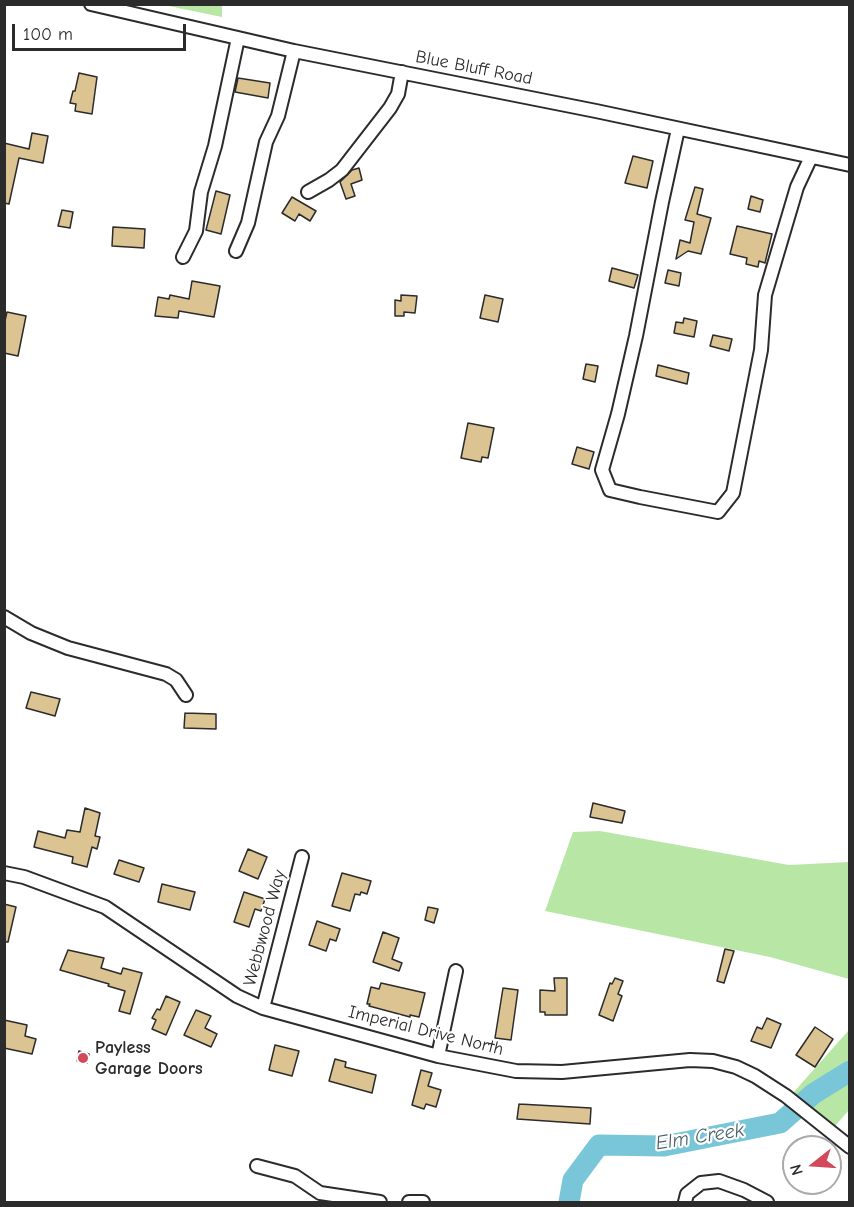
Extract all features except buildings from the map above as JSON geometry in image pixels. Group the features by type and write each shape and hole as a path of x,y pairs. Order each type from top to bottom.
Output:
{"street":[{"name":"Blue Bluff Road","path":"91,4 294,51 849,165"},
{"path":"183,257 195,231 201,192 215,146 238,38"},
{"path":"236,250 248,224 266,142 278,116 294,51"},
{"path":"308,192 330,180 342,170 390,108 398,94 402,72"},
{"path":"678,129 636,336 602,471 610,490 639,497 718,512 733,494 761,350 765,295 797,188 811,157"},
{"path":"4,617 31,633 68,648 166,674 176,680 186,695"},
{"name":"Webbwood Way","path":"263,1008 302,857"},
{"name":"Imperial Drive North","path":"4,873 57,888 105,907 237,996 263,1008 438,1056 516,1071 562,1072 690,1060 713,1061 736,1067 755,1076 786,1096 849,1147"},
{"path":"438,1056 456,971"},
{"path":"258,1166 295,1176 320,1193 380,1203"},
{"path":"685,1203 687,1194 701,1184 719,1181 744,1190 767,1203"},
{"path":"409,1203 423,1203"}],"green space":[{"path":"164,5 222,5 222,17"},
{"path":"600,831 789,865 849,862 849,979 770,957 545,911 573,832"},
{"path":"849,1030 849,1110 835,1126 792,1094"}],"waterway":[{"name":"Elm Creek","path":"569,1202 573,1180 599,1145 664,1146 780,1123 813,1094 850,1071"}],"place":[{"name":"Payless Garage Doors","path":"83,1058"}]}
